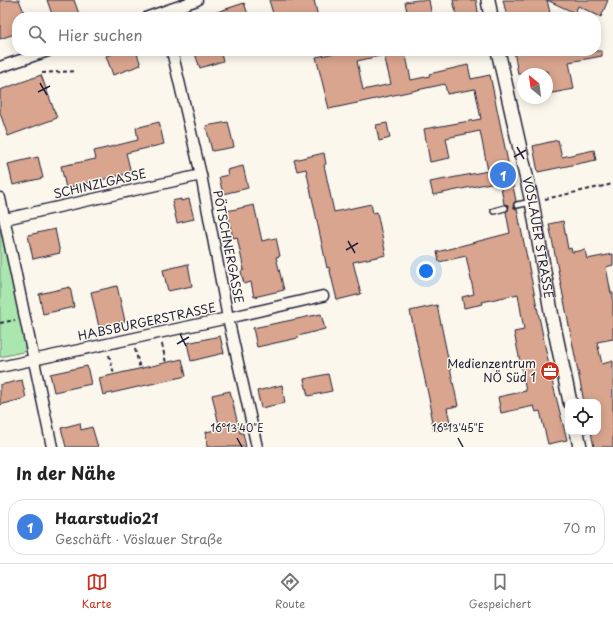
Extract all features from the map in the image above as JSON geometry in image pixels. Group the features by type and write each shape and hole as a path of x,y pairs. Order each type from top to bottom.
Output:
{"street":[{"path":"169,12 197,0"},
{"path":"488,0 491,12"},
{"path":"0,67 33,56"},
{"name":"PÖTSCHNERGASSE","path":"173,56 201,175 228,318 257,447"},
{"name":"VÖSLAUER STRASSE","path":"499,56 532,202 552,317 569,399"},
{"name":"SCHINZLGASSE","path":"5,220 201,175"},
{"path":"0,198 52,447"},
{"name":"HABSBURGERSTRASSE","path":"0,367 323,296"},
{"path":"578,435 580,447"}],"lane":[{"path":"517,206 532,202"},
{"path":"494,211 505,208"}],"path":[{"path":"42,73 77,72"},
{"path":"532,202 613,184"},
{"path":"0,323 25,318"},
{"path":"159,333 166,363"},
{"path":"133,338 140,369"},
{"path":"106,344 114,374"}],"green space":[{"path":"0,227 27,351 0,357"}],"building":[{"path":"0,0 19,0 24,12 12,12 12,35 0,39"},
{"path":"47,0 74,0 78,12 51,12"},
{"path":"269,0 314,0 317,12 273,12"},
{"path":"429,0 431,12 407,12 405,2"},
{"path":"453,0 476,0 478,12 456,12"},
{"path":"503,0 547,0 550,12 506,12"},
{"path":"547,0 608,0 601,17 601,12 591,12 578,6 575,12"},
{"path":"244,3 247,12 217,12"},
{"path":"602,51 602,56 569,62 574,89 553,93 553,68 517,68 515,56 601,56"},
{"path":"106,56 138,56 141,65 113,75"},
{"path":"196,56 222,56 223,61 200,68"},
{"path":"380,56 357,61 363,90 391,84 384,56 406,56 411,80 430,76 429,74 468,65 471,79 490,75 516,201 513,205 514,208 517,209 553,385 567,440 548,444 540,411 536,412 534,406 501,413 498,397 526,391 514,332 524,330 518,294 482,302 483,304 464,308 462,297 474,294 466,256 439,262 437,252 510,233 506,212 509,207 508,205 504,204 500,181 433,195 430,182 488,171 480,131 446,138 450,158 430,162 424,129 481,119 475,89 447,94 445,84 329,109 316,57"},
{"path":"41,75 57,118 8,136 0,113 0,90"},
{"path":"159,122 164,144 126,153 131,173 66,188 61,166 96,159 94,151 138,140 136,128"},
{"path":"228,122 234,147 212,151 206,126"},
{"path":"387,123 390,138 379,141 376,125"},
{"path":"558,140 562,157 594,150 596,160 538,172 533,146"},
{"path":"324,153 326,164 324,165 334,212 371,204 373,213 377,212 386,255 353,262 361,294 337,300 329,267 327,268 306,169 297,171 294,160"},
{"path":"38,157 43,178 13,185 8,164"},
{"path":"243,166 248,188 223,194 219,177 228,175 227,170"},
{"path":"181,199 181,201 189,199 194,219 177,223 172,201"},
{"path":"254,205 262,241 276,238 280,256 276,257 284,290 254,297 251,282 244,284 241,271 244,270 237,237 233,238 227,211"},
{"path":"563,221 568,249 571,248 572,252 585,250 587,259 613,254 613,265 606,267 611,293 613,293 613,339 597,342 602,364 613,361 613,447 594,447 592,435 601,435 601,399 583,399 549,224"},
{"path":"55,229 60,253 33,259 28,235"},
{"path":"188,264 192,286 168,291 163,270"},
{"path":"117,286 125,321 99,327 91,292"},
{"path":"70,287 74,307 43,314 39,294"},
{"path":"437,305 458,406 447,408 451,427 434,431 430,412 432,412 410,311"},
{"path":"321,314 325,329 298,336 298,338 257,347 253,328"},
{"path":"220,336 224,353 191,361 187,343"},
{"path":"182,359 186,376 103,395 99,378"},
{"path":"87,366 91,384 54,392 50,374"},
{"path":"328,374 332,391 308,396 304,379"},
{"path":"22,380 26,398 0,405 0,385"},
{"path":"282,385 285,403 261,408 257,391"},
{"path":"230,391 240,433 243,433 246,447 207,447 206,432 220,429 212,395"},
{"path":"80,423 81,430 92,427 98,447 66,447 61,428"}],"place":[{"name":"Haarstudio21","path":"503,175"},
{"name":"Medienzentrum NÖ Süd 1","path":"550,371"}]}
